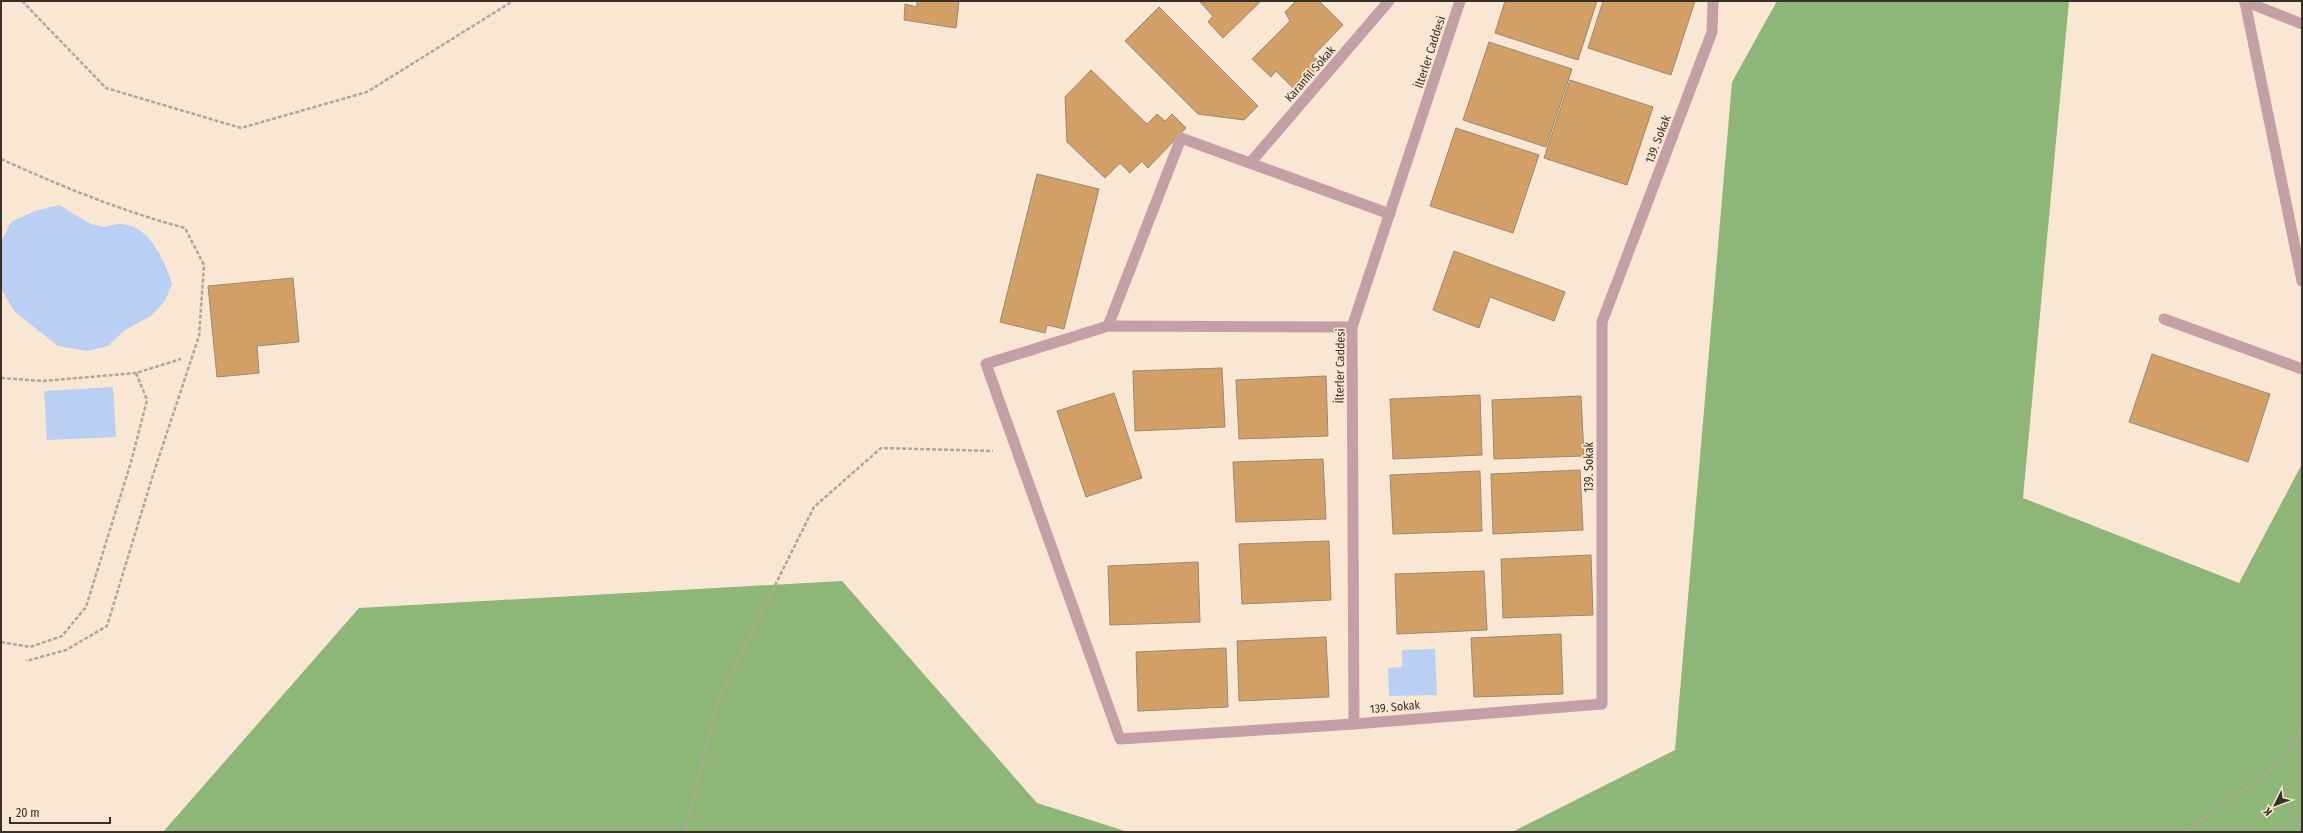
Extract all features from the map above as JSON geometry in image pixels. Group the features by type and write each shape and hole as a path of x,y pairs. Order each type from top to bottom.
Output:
{"street":[{"name":"Karanfil Sokak","path":"1250,163 1389,1"},
{"name":"İlterler Caddesi","path":"1354,724 1352,327 1460,1"},
{"name":"139. Sokak","path":"1354,724 1602,704 1602,322 1712,32 1713,1"},
{"path":"2244,2 2302,24"},
{"path":"2244,2 2302,281"},
{"path":"1108,326 1181,138 1390,214"},
{"path":"2164,319 2302,369"},
{"path":"1352,327 1108,326 986,364 1120,739 1354,724"}],"path":[{"path":"22,1 106,88 241,128 366,92 514,1"},
{"path":"1,159 84,196 152,220 185,228 204,265 199,336 152,478 107,626 66,650 26,661"},
{"path":"1,378 43,381 136,373 181,359"},
{"path":"1,642 30,646 62,636 86,607 131,462 147,400 136,373"},
{"path":"685,832 718,700 814,506 881,448 1017,451"},
{"path":"2186,832 2265,774 2302,734"}],"green space":[{"path":"1777,1 2069,1 2023,498 2239,583 2302,464 2302,832 1512,832 1675,750 1732,82"},
{"path":"842,581 1037,803 1128,832 163,832 359,608"}],"water":[{"path":"59,205 97,226 105,227 119,224 130,226 139,230 147,236 154,245 169,274 172,284 165,301 151,316 125,330 108,346 88,351 58,346 15,312 1,289 1,242 11,222 35,211"},
{"path":"113,387 116,437 47,440 44,391"},
{"path":"1435,649 1437,695 1389,696 1388,668 1402,667 1402,650"}],"building":[{"path":"917,1 959,1 956,28 904,20 905,4 917,7"},
{"path":"1199,1 1261,1 1223,38 1208,22 1213,16"},
{"path":"1296,1 1319,1 1343,25 1313,56 1323,65 1297,92 1276,71 1271,77 1252,59 1290,21 1285,12"},
{"path":"1505,1 1597,1 1578,60 1495,33"},
{"path":"1603,1 1695,1 1671,75 1588,48"},
{"path":"1159,7 1258,106 1244,120 1198,114 1125,41"},
{"path":"1489,42 1572,69 1546,147 1463,120"},
{"path":"1091,70 1147,124 1157,114 1165,121 1172,114 1186,128 1148,168 1142,161 1130,173 1120,163 1105,178 1067,142 1065,97"},
{"path":"1570,80 1653,107 1627,185 1544,158"},
{"path":"1456,128 1539,155 1513,233 1430,206"},
{"path":"1037,174 1099,189 1064,329 1047,325 1045,333 1000,322"},
{"path":"1454,251 1565,292 1554,321 1490,297 1479,328 1433,310"},
{"path":"293,278 299,342 257,346 259,373 217,377 208,286"},
{"path":"2152,354 2270,394 2248,462 2129,422"},
{"path":"1222,368 1225,427 1135,431 1133,371"},
{"path":"1326,376 1328,436 1239,439 1236,380"},
{"path":"1114,393 1142,478 1086,497 1057,411"},
{"path":"1480,395 1482,455 1393,459 1390,399"},
{"path":"1581,396 1584,456 1494,459 1492,400"},
{"path":"1323,459 1326,519 1236,522 1233,462"},
{"path":"1580,470 1583,530 1493,534 1491,474"},
{"path":"1480,471 1482,531 1393,534 1390,475"},
{"path":"1329,541 1331,600 1242,604 1239,544"},
{"path":"1591,555 1593,615 1503,618 1501,559"},
{"path":"1198,562 1200,622 1110,625 1108,566"},
{"path":"1484,571 1487,630 1397,634 1395,574"},
{"path":"1561,634 1563,694 1474,697 1471,638"},
{"path":"1326,637 1329,697 1239,701 1237,641"},
{"path":"1226,648 1228,707 1138,711 1136,652"}]}
